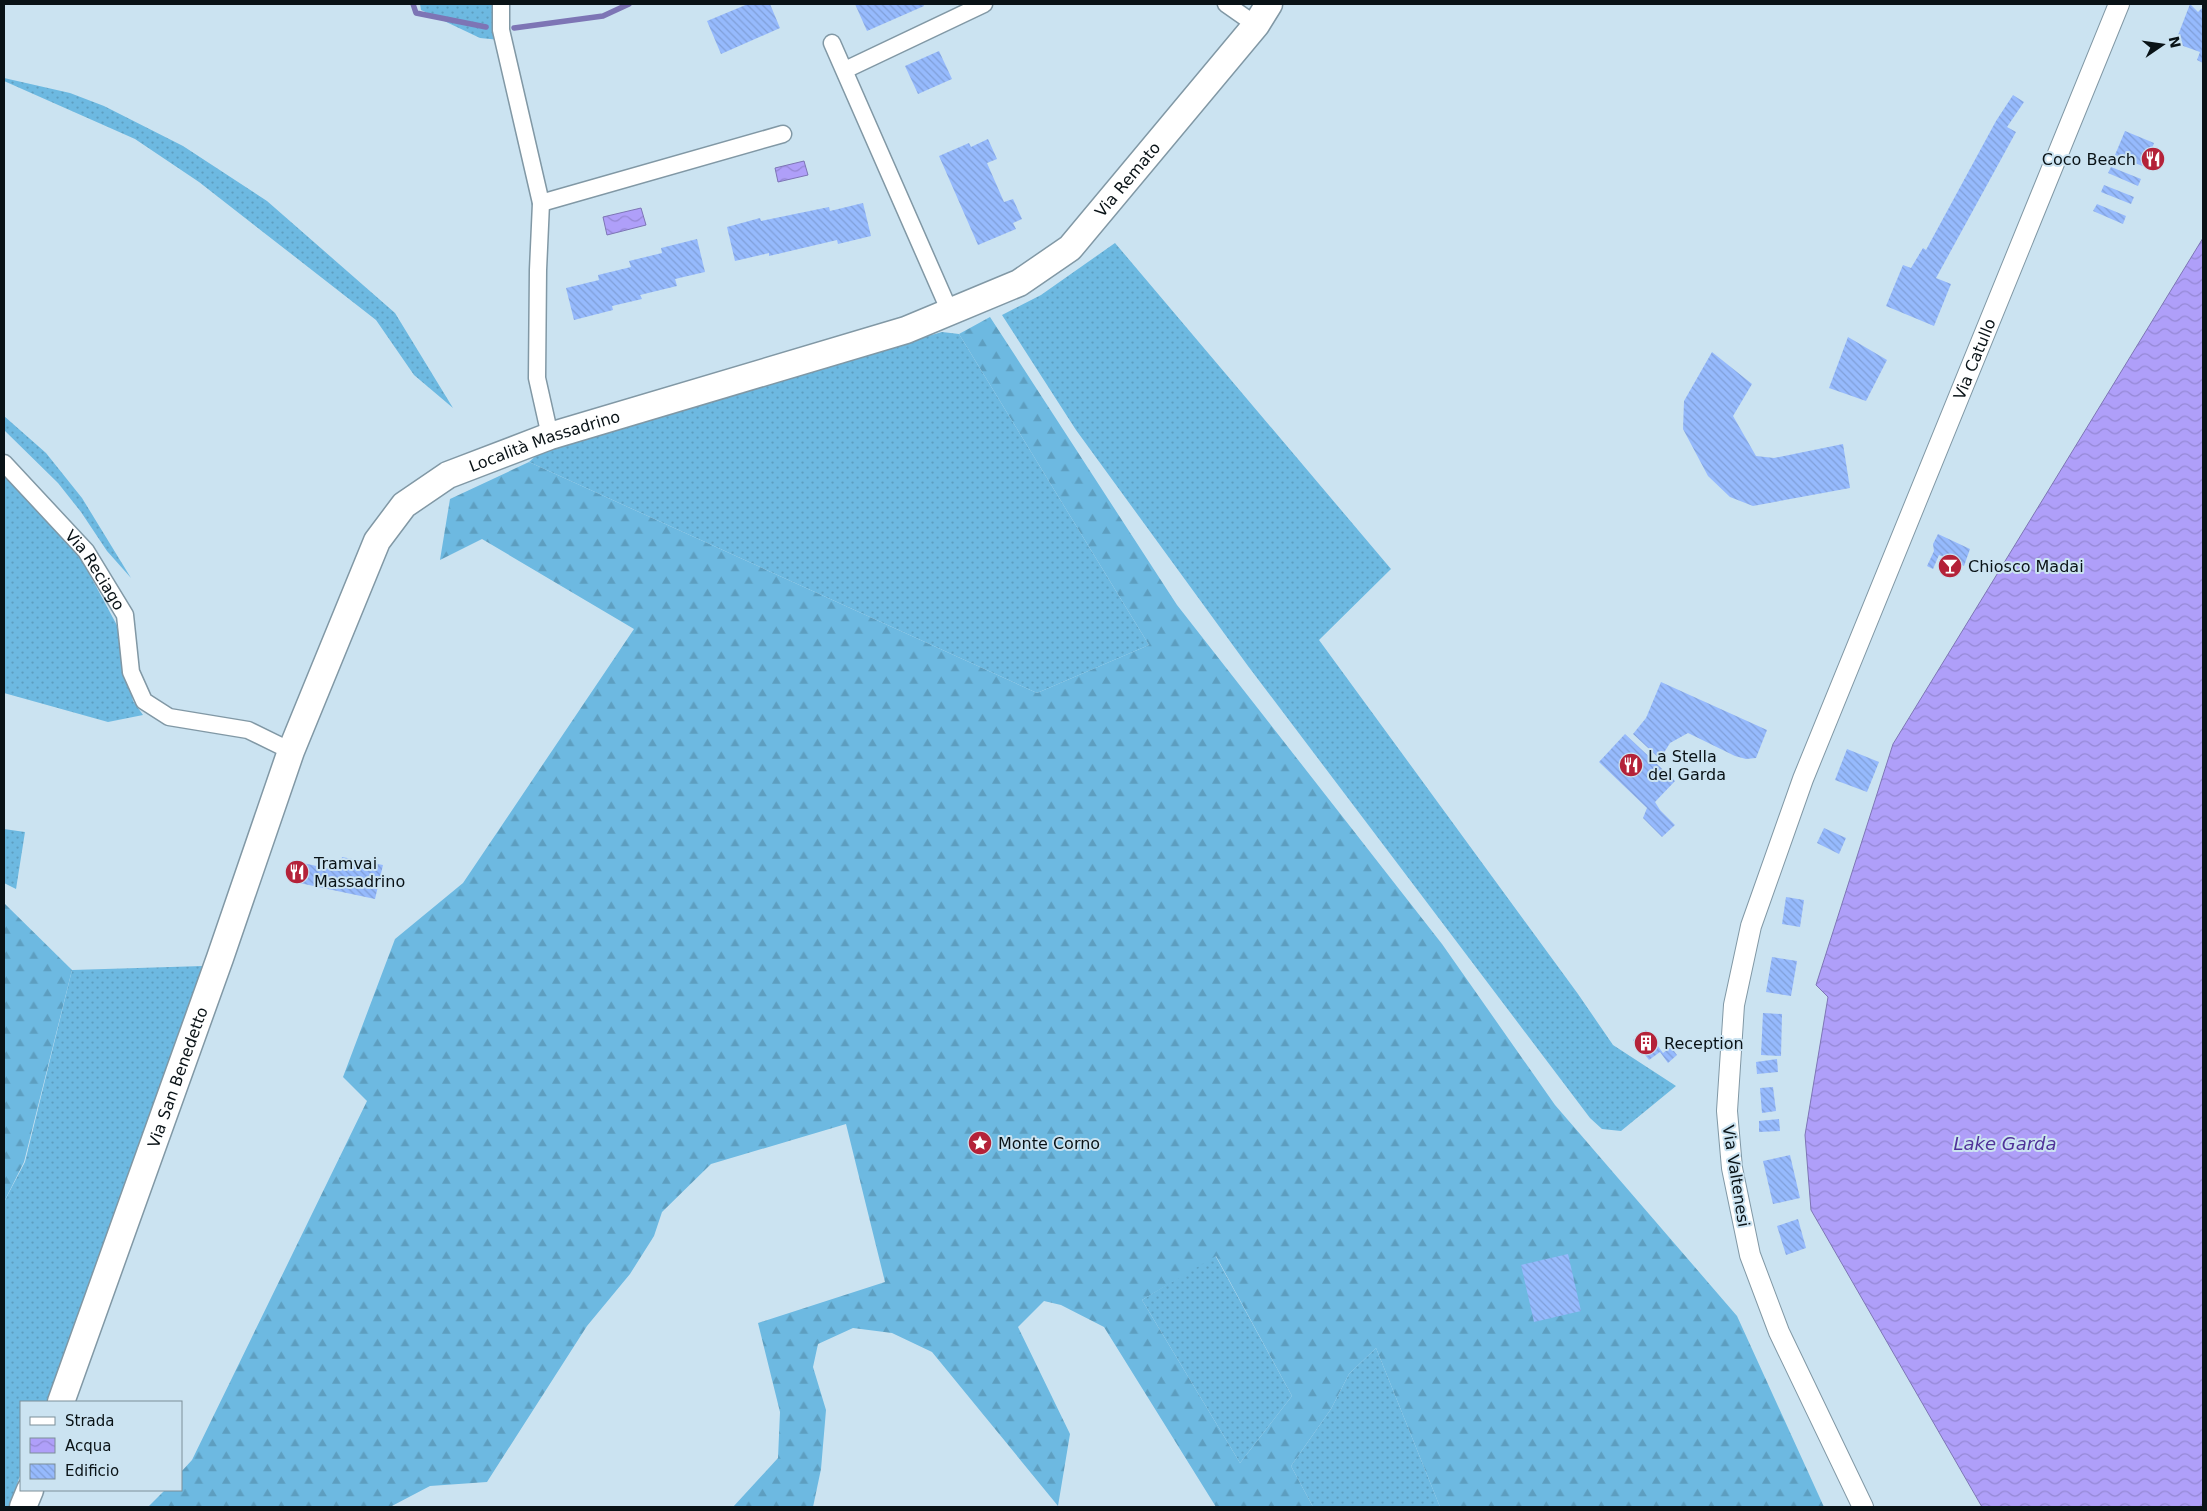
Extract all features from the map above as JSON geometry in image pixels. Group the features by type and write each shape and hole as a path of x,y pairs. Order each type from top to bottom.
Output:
{"main road":[{"name":"Via Remato","path":"950,312 1019,283 1070,248 1262,14"},
{"name":"Località Massadrino","path":"287,749 377,541 404,504 448,475 550,436 906,330 950,312"},
{"name":"Via San Benedetto","path":"61,1401 217,967 287,749"},
{"path":"23,1507 30,1491"}],"street":[{"path":"501,4 501,30 541,204 538,270 538,378 550,436"},
{"path":"845,70 984,4"},
{"path":"1226,4 1262,14"},
{"name":"Via Catullo","path":"1829,716 2119,4"},
{"path":"832,43 950,312"},
{"path":"541,204 783,134"},
{"name":"Via Reciago","path":"4,463 86,551 125,615 131,672 144,701 169,717 248,730 287,749"},
{"name":"Via Valtenesi","path":"1829,716 1803,779 1751,926 1734,1005 1726,1111 1732,1168 1750,1255 1779,1332 1863,1507"}],"green space":[{"path":"420,4 498,4 500,40 480,38 421,10"},
{"path":"4,78 70,93 104,106 183,146 267,201 395,313 453,408 414,375 376,320 199,182 135,139 4,81"},
{"path":"1115,243 1391,569 1319,640 1578,994 1613,1045 1676,1086 1621,1131 1602,1129 1590,1118 1248,666 1076,430 1002,315 1041,295"},
{"path":"990,317 1177,605 1442,944 1555,1105 1737,1316 1824,1507 1440,1507 1376,1348 1349,1374 1331,1409 1291,1466 1313,1507 1216,1507 1104,1327 1061,1305 1044,1301 1018,1327 1070,1434 1058,1506 932,1352 892,1333 853,1328 818,1344 813,1367 826,1410 821,1469 813,1507 733,1507 778,1458 780,1412 758,1323 885,1282 846,1124 711,1164 662,1212 654,1236 630,1274 587,1326 487,1482 430,1486 390,1507 148,1507 164,1491 182,1491 182,1471 192,1460 367,1101 343,1077 395,939 463,883 634,629 482,539 440,560 450,499 529,462 1037,693 1149,645 959,334","holes":["1216,1256 1292,1396 1240,1463 1142,1300"]},
{"path":"942,332 959,334 1149,645 1037,693 529,462 549,444"},
{"path":"4,416 46,453 82,498 131,578 107,551 81,512 58,483 4,430"},
{"path":"4,471 75,547 120,631 133,701 143,715 108,722 4,693"},
{"path":"4,829 25,832 16,889 4,883"},
{"path":"4,903 72,970 24,1162 4,1202"},
{"path":"203,966 47,1401 20,1401 20,1476 9,1507 4,1507 4,1202 25,1162 72,970"},
{"path":"1215,1255 1292,1396 1240,1463 1142,1300"},
{"path":"1376,1348 1440,1507 1313,1507 1291,1466 1331,1409 1349,1374"}],"water":[{"path":"804,161 808,175 778,182 775,168"},
{"path":"641,208 646,225 607,235 603,217"},
{"name":"Lake Garda","path":"2203,238 2203,1507 1982,1507 1811,1210 1805,1135 1828,997 1816,985 1893,744"}],"building":[{"path":"748,4 770,4 780,28 721,54 707,21"},
{"path":"855,4 923,4 924,6 867,31"},
{"path":"2190,4 2198,12 2203,7 2203,63 2197,60 2200,52 2175,43"},
{"path":"939,51 952,79 918,94 905,66"},
{"path":"2013,95 2024,102 2007,127 2016,132 1936,278 1951,284 1934,326 1886,306 1903,265 1911,268 1923,248 1926,250 1996,121"},
{"path":"2125,131 2154,143 2145,167 2115,155"},
{"path":"988,139 997,159 987,163 1004,202 1013,199 1022,219 1013,223 1016,229 978,245 939,156 969,143 971,147"},
{"path":"2111,167 2141,179 2138,186 2108,173"},
{"path":"2104,185 2134,197 2131,204 2101,192"},
{"path":"863,203 871,236 838,244 837,240 769,256 769,253 735,261 727,227 760,218 761,221 829,207 830,211"},
{"path":"2097,204 2126,216 2123,224 2093,211"},
{"path":"697,239 705,272 675,279 677,286 640,295 642,299 612,306 613,310 574,320 566,288 599,280 598,275 631,267 629,261 662,253 661,248"},
{"path":"1848,337 1887,360 1866,401 1829,388"},
{"path":"1712,352 1752,384 1733,416 1756,456 1774,458 1843,444 1850,488 1753,506 1730,497 1708,476 1683,429 1684,401"},
{"path":"1938,534 1970,549 1964,566 1939,555 1933,569 1927,566 1934,551 1933,544"},
{"path":"1661,682 1767,730 1756,758 1746,759 1735,756 1688,733 1670,743 1660,759 1633,734 1646,718"},
{"path":"1625,734 1675,781 1655,802 1675,825 1662,837 1643,818 1647,808 1599,762"},
{"path":"1847,749 1879,762 1867,792 1835,780"},
{"path":"1824,828 1846,838 1839,854 1817,843"},
{"path":"342,857 383,865 375,899 290,881 294,861 339,871"},
{"path":"1786,897 1804,900 1800,927 1782,924"},
{"path":"1772,957 1797,961 1791,996 1766,992"},
{"path":"1763,1013 1782,1014 1781,1056 1761,1055"},
{"name":"Reception","path":"1646,1030 1663,1053 1671,1047 1677,1055 1668,1063 1660,1052 1649,1060 1633,1040"},
{"path":"1777,1059 1778,1072 1757,1074 1756,1062"},
{"path":"1773,1087 1776,1111 1762,1113 1760,1088"},
{"path":"1779,1119 1780,1131 1759,1132 1759,1121"},
{"path":"1790,1155 1800,1198 1773,1204 1763,1161"},
{"path":"1798,1219 1806,1248 1786,1255 1777,1226"},
{"path":"1568,1254 1581,1311 1534,1322 1521,1265"}],"waterway":[{"path":"413,4 416,13 486,27"},
{"path":"514,28 603,16 629,4"}],"place":[{"name":"Coco Beach","path":"2153,159"},
{"name":"Chiosco Madai","path":"1950,566"},
{"name":"La Stella del Garda","path":"1631,765"},
{"name":"Tramvai Massadrino","path":"297,872"},
{"name":"Reception","path":"1646,1043"},
{"name":"Monte Corno","path":"980,1143"}]}
